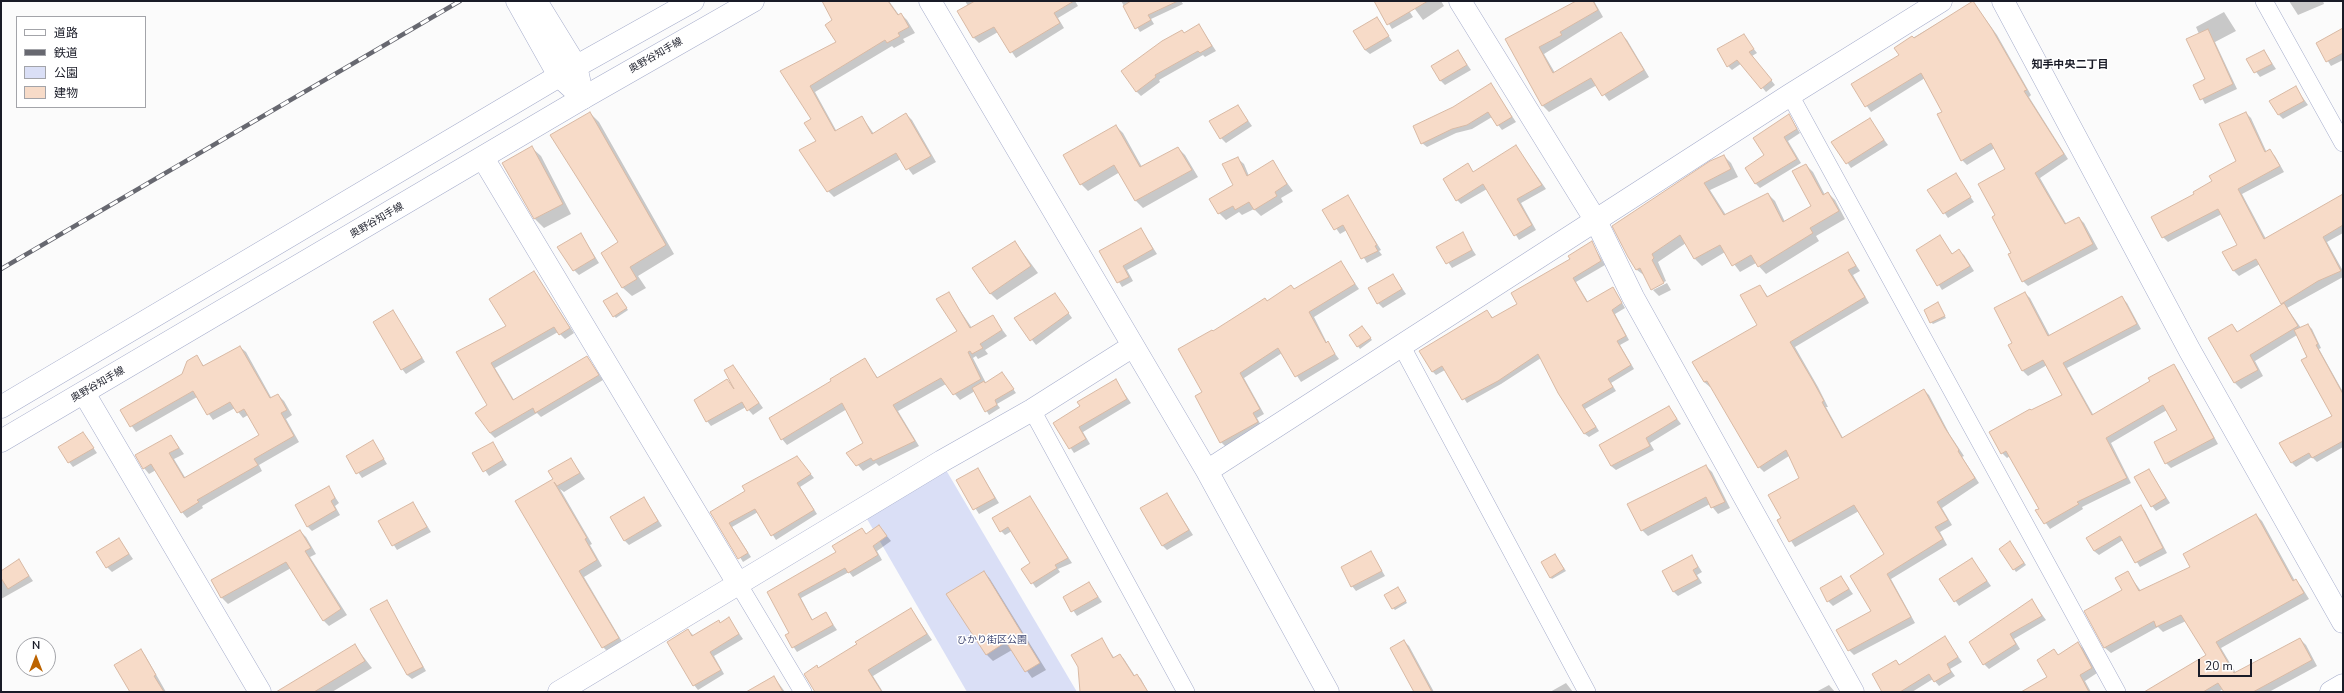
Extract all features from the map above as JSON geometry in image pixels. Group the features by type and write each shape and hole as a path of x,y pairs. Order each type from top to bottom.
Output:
{"street":[{"path":"517,1 568,71"},
{"path":"536,1 568,71 583,98"},
{"path":"1,407 568,71 693,1"},
{"name":"奥野谷知手線","path":"1,441 583,98 753,1"},
{"path":"930,1 1207,471 1328,692"},
{"path":"1460,1 1596,222 1633,297 1853,692"},
{"path":"1207,471 1401,345 1596,222 1790,95 1941,1"},
{"path":"2003,1 2190,351 2343,622"},
{"path":"2264,1 2343,144"},
{"path":"1790,95 2117,692"},
{"path":"483,158 803,692"},
{"path":"1401,345 1587,692"},
{"path":"559,692 739,585 935,465 1032,410 1133,346"},
{"path":"84,393 260,692"},
{"path":"1032,410 1186,692"},
{"path":"2331,692 2343,685"}],"green space":[{"name":"ひかり街区公園","path":"946,470 1077,692 967,692 867,519"}],"building":[{"path":"822,1 888,1 898,15 901,13 909,27 898,33 900,36 887,43 885,40 810,86 835,131 862,116 872,134 906,113 931,156 906,170 896,153 827,192 799,150 816,141 804,123 811,119 780,71 836,42 825,25 832,20"},
{"path":"975,1 1074,1 1054,13 1060,23 1010,53 994,27 973,38 957,11"},
{"path":"1131,1 1178,1 1148,15 1151,20 1135,29 1123,6"},
{"path":"1374,1 1428,1 1387,25"},
{"path":"1576,1 1593,1 1598,10 1560,32 1562,35 1539,47 1553,73 1621,32 1644,70 1602,96 1591,78 1542,106 1505,39"},
{"path":"1973,1 1992,29 2027,90 2024,91 2064,154 2035,173 2065,224 2079,217 2093,244 2022,282 2008,254 2011,253 1992,217 1995,215 1978,184 2005,169 1991,143 1961,161 1937,114 1942,112 1921,73 1865,107 1851,84 1899,55 1894,48 1912,36 1914,38"},
{"path":"1377,17 1389,36 1365,50 1353,31"},
{"path":"1199,24 1212,46 1200,53 1198,51 1155,75 1156,77 1136,92 1121,71 1162,41 1182,30 1184,33"},
{"path":"2343,28 2343,53 2326,62 2316,43"},
{"path":"2208,29 2233,84 2200,100 2193,85 2205,79 2186,39"},
{"path":"1744,34 1754,49 1749,52 1772,80 1761,89 1737,60 1727,67 1717,49"},
{"path":"1458,50 1467,65 1440,81 1431,66"},
{"path":"2264,50 2272,64 2254,73 2246,59"},
{"path":"1491,83 1512,117 1497,126 1488,112 1467,125 1452,129 1421,144 1413,126 1453,107"},
{"path":"2296,86 2304,101 2278,115 2269,101"},
{"path":"1238,105 1248,121 1220,139 1209,121"},
{"path":"590,112 666,245 630,267 637,279 622,288 601,253 618,242 550,135"},
{"path":"2246,112 2265,152 2270,149 2280,166 2238,189 2264,239 2343,194 2343,225 2323,237 2341,271 2318,281 2281,304 2256,259 2233,271 2222,252 2237,245 2218,209 2162,238 2151,217 2194,194 2193,192 2212,181 2209,176 2236,161 2219,124"},
{"path":"1789,114 1797,129 1784,137 1797,159 1755,184 1745,168 1764,155 1753,138"},
{"path":"1870,118 1884,140 1846,164 1831,142"},
{"path":"1116,125 1140,167 1178,147 1192,170 1135,201 1114,165 1080,185 1063,155"},
{"path":"1516,145 1542,185 1517,199 1532,225 1514,236 1483,184 1456,201 1443,179 1468,163 1473,172"},
{"path":"532,146 563,204 534,219 502,163"},
{"path":"1724,155 1731,169 1704,183 1724,215 1768,193 1783,222 1811,206 1792,171 1806,164 1823,195 1828,192 1839,211 1810,228 1813,233 1758,267 1751,255 1732,266 1720,245 1694,259 1680,235 1652,254 1654,258 1652,260 1664,283 1651,290 1640,268 1636,270 1628,257 1612,226 1710,161"},
{"path":"1238,157 1247,176 1273,160 1287,184 1275,192 1277,196 1254,210 1249,202 1235,210 1233,206 1218,214 1209,199 1233,185 1222,164"},
{"path":"1956,173 1971,197 1943,214 1927,190"},
{"path":"1348,195 1377,245 1375,246 1378,251 1361,259 1343,225 1334,230 1322,210"},
{"path":"1141,228 1153,249 1123,266 1129,277 1117,283 1099,251"},
{"path":"1463,232 1472,250 1446,264 1436,247"},
{"path":"581,233 595,258 573,271 557,247"},
{"path":"1940,235 1952,254 1959,249 1970,266 1937,286 1916,250"},
{"path":"1015,241 1031,266 990,294 972,268"},
{"path":"1592,241 1601,261 1573,278 1587,302 1613,287 1622,303 1612,310 1626,336 1617,341 1631,365 1608,379 1613,387 1582,405 1596,427 1584,434 1558,393 1538,354 1498,381 1462,400 1442,366 1432,372 1419,351 1487,310 1492,318 1517,304 1511,293 1570,259 1568,256"},
{"path":"1848,252 1856,266 1848,270 1865,297 1790,342 1824,401 1822,402 1842,438 1924,389 1959,450 1958,451 1975,478 1937,502 1948,520 1935,527 1943,539 1887,574 1911,617 1848,651 1836,630 1871,611 1850,576 1884,554 1854,505 1789,542 1777,520 1781,518 1768,495 1799,478 1786,450 1758,468 1707,381 1704,382 1692,362 1757,325 1740,295 1760,285 1767,297"},
{"path":"1341,261 1355,284 1309,312 1326,343 1328,341 1335,354 1295,377 1278,348 1240,373 1260,409 1253,413 1258,422 1220,443 1195,396 1202,392 1178,349 1212,330 1213,331 1265,298 1267,301 1291,285 1294,289"},
{"path":"534,271 570,328 559,335 554,327 491,363 513,400 587,356 599,375 535,413 533,408 490,433 475,413 487,405 456,352 506,326 489,299"},
{"path":"1393,274 1402,289 1377,304 1368,288"},
{"path":"949,292 970,328 993,315 1002,330 980,344 983,348 972,354 970,351 968,352 981,379 953,395 941,378 893,405 915,441 873,461 871,458 856,466 846,453 863,443 842,403 781,440 769,418 831,381 830,379 865,358 877,378 957,331 936,299"},
{"path":"2025,292 2048,336 2122,296 2137,324 2063,363 2092,415 2150,381 2148,378 2174,364 2214,438 2165,464 2154,442 2177,430 2163,405 2106,438 2127,478 2077,502 2079,504 2044,524 2035,510 2039,509 2006,451 2001,454 1989,432 2030,409 2031,410 2062,395 2043,360 2022,371 2008,345 2012,343 1994,308"},
{"path":"617,293 627,308 613,317 603,301"},
{"path":"1055,293 1069,313 1030,341 1014,318"},
{"path":"1938,302 1945,316 1930,323 1924,310"},
{"path":"2284,303 2298,326 2250,355 2258,370 2234,383 2208,338 2232,324 2237,332"},
{"path":"393,310 422,358 401,370 373,322"},
{"path":"2308,324 2318,344 2316,345 2343,394 2343,441 2312,458 2309,453 2291,463 2279,443 2332,416 2301,360 2307,357 2294,330"},
{"path":"1362,326 1371,338 1357,347 1349,335"},
{"path":"240,346 270,398 278,394 287,410 281,413 294,436 254,459 258,465 197,500 199,502 181,513 151,464 143,469 135,455 171,435 179,448 169,453 184,478 259,435 244,409 237,413 230,402 207,415 193,391 130,427 120,410 182,374 187,361 197,355 203,366"},
{"path":"733,365 759,403 747,411 742,402 706,422 694,400 727,379 734,389 724,370"},
{"path":"1002,372 1014,389 995,400 997,405 985,412 972,388 984,381 985,383"},
{"path":"1116,379 1127,399 1079,427 1086,439 1069,449 1053,423 1080,406 1077,402"},
{"path":"1669,406 1677,419 1646,438 1650,446 1611,466 1599,445"},
{"path":"83,432 94,448 68,463 58,447"},
{"path":"373,440 384,459 356,474 346,456"},
{"path":"493,442 503,460 483,472 472,453"},
{"path":"797,456 811,474 797,483 814,510 771,536 755,509 729,523 748,553 738,559 710,512 745,491 742,486"},
{"path":"571,458 580,473 557,486 554,482 587,538 585,539 597,560 579,571 619,638 602,648 515,501 553,479 548,471"},
{"path":"1706,465 1725,502 1711,508 1706,497 1641,531 1627,504"},
{"path":"978,468 995,498 973,510 956,480"},
{"path":"2149,469 2166,498 2151,507 2134,477"},
{"path":"329,486 335,498 331,501 336,510 307,527 295,505"},
{"path":"1167,493 1189,530 1162,546 1140,508"},
{"path":"1030,496 1068,558 1055,565 1057,568 1031,584 1021,569 1030,563 1008,527 1000,532 992,518"},
{"path":"644,497 658,521 624,541 610,517"},
{"path":"413,502 427,527 392,546 378,521"},
{"path":"2141,505 2163,548 2135,563 2120,536 2094,551 2086,538"},
{"path":"2256,514 2293,581 2296,579 2304,593 2216,642 2234,673 2300,638 2312,660 2253,692 2224,692 2218,683 2203,692 2144,692 2206,655 2181,615 2156,627 2154,621 2104,648 2084,611 2122,590 2115,578 2128,571 2139,591 2190,567 2183,554"},
{"path":"879,525 887,536 873,546 878,555 848,573 845,568 798,594 812,620 826,612 833,625 792,648 785,635 789,633 767,592 836,552 832,546 862,528 866,534"},
{"path":"300,530 311,548 305,551 341,609 323,621 286,562 221,598 211,580"},
{"path":"119,538 129,554 106,568 96,552"},
{"path":"2010,541 2024,563 2013,570 1999,549"},
{"path":"1371,551 1382,571 1351,587 1341,567"},
{"path":"1555,554 1564,569 1550,578 1541,562"},
{"path":"1692,555 1698,567 1693,570 1698,579 1673,592 1662,571"},
{"path":"1972,558 1987,581 1954,602 1939,579"},
{"path":"19,559 29,576 8,589 1,578 1,571"},
{"path":"984,571 1040,663 1025,672 1006,642 986,655 946,594"},
{"path":"1841,576 1849,589 1827,602 1820,588"},
{"path":"1089,582 1098,597 1071,612 1063,597"},
{"path":"1398,587 1406,601 1392,609 1384,595"},
{"path":"2032,599 2042,616 2010,634 2016,644 1983,665 1969,642"},
{"path":"387,600 423,667 407,675 370,609"},
{"path":"911,608 927,634 868,670 882,692 815,692 804,674 817,665 818,668 857,644 855,642"},
{"path":"729,617 739,634 710,652 721,670 693,686 667,642 688,629 692,636 719,620 720,623"},
{"path":"1945,636 1958,657 1947,664 1951,672 1934,682 1929,674 1900,692 1882,692 1872,674 1896,660 1899,665"},
{"path":"1102,638 1113,658 1120,654 1134,676 1137,674 1148,692 1080,692 1078,667 1071,655"},
{"path":"1404,640 1432,692 1414,692 1390,648"},
{"path":"2078,642 2092,668 2080,675 2089,692 2021,692 2047,677 2037,660 2054,649 2058,655"},
{"path":"355,644 365,661 314,692 276,692"},
{"path":"141,649 156,675 154,676 164,692 130,692 114,665"},
{"path":"774,676 783,692 746,692"}],"railway":[{"path":"1,269 460,1"}],"district":[{"name":"知手中央二丁目","path":"2070,65"}]}
